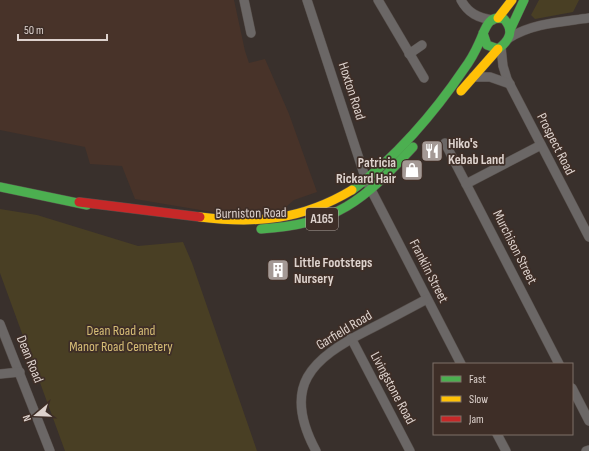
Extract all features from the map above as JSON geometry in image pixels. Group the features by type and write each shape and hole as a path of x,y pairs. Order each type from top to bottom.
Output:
{"main road":[{"name":"A165","path":"483,34 485,26 495,19 512,0"},
{"name":"A165","path":"497,50 524,0"},
{"path":"495,19 510,28"},
{"name":"Burniston Road","path":"0,187 79,202 225,220 274,219 304,213 344,197 366,180 424,120 460,75 475,51 483,34"},
{"path":"483,34 487,45 497,50"},
{"name":"Burniston Road","path":"254,230 295,227 314,222 349,207 371,191 428,130 471,77 497,50"},
{"name":"Burniston Road","path":"79,202 116,212 188,225"}],"street":[{"path":"244,0 251,33"},
{"name":"Hoxton Road","path":"307,0 366,180 371,191"},
{"path":"378,0 424,78"},
{"path":"461,0 464,6 473,13 495,19"},
{"path":"510,28 537,26 589,18"},
{"path":"510,28 522,31 537,26"},
{"path":"409,54 422,45"},
{"name":"Prospect Road","path":"497,50 510,84 589,237"},
{"path":"471,77 490,77 510,84"},
{"name":"Murchison Street","path":"445,143 558,363"},
{"path":"466,184 541,144"},
{"name":"Franklin Street","path":"371,191 460,363"},
{"name":"Garfield Road","path":"316,451 305,429 301,408 304,387 308,377 318,362 332,350 351,338 428,299"},
{"name":"Dean Road","path":"0,324 50,451"},
{"name":"Livingstone Road","path":"351,338 410,451"},
{"path":"0,374 20,372"},
{"path":"573,390 589,421"},
{"path":"498,435 506,451"}],"shaded area":[{"path":"0,0 234,0 249,63 265,59 289,114 317,192 294,200 281,211 230,215 135,199 122,166 90,164 85,147 0,130"}],"green space":[{"path":"539,0 579,0 573,12 535,19 531,15"},
{"name":"Dean Road and Manor Road Cemetery","path":"0,209 37,215 138,246 183,242 192,263 257,451 65,451 0,273"}],"traffic: fast":[{"path":"510,30 524,0"},
{"path":"352,190 368,178 398,150 427,118 468,63 476,50 483,33 490,21 498,18 504,19 510,32 508,39 498,49 487,45 483,33"},
{"path":"261,229 310,222 347,206 379,182 413,147"},
{"path":"0,187 87,205"}],"traffic: slow":[{"path":"498,18 512,0"},
{"path":"461,91 498,49"},
{"path":"200,217 241,220 297,214 315,208 352,190"}],"traffic: jam":[{"path":"79,202 200,217"}],"place":[{"name":"Hiko's Kebab Land","path":"432,151"},
{"name":"Patricia Rickard Hair","path":"412,170"},
{"name":"Little Footsteps Nursery","path":"278,270"}]}
